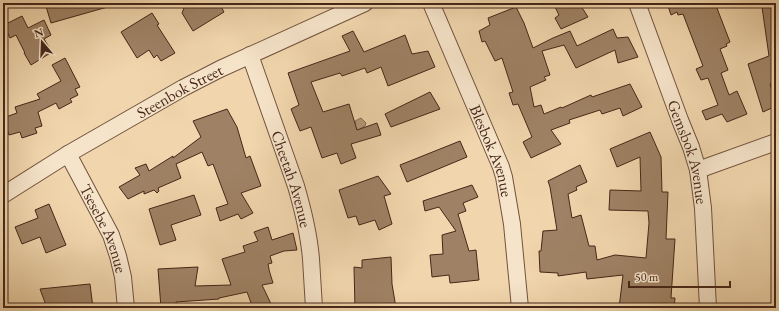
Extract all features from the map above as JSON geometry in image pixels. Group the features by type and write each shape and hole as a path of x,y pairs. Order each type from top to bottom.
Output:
{"street":[{"name":"Steenbok Street","path":"3,195 68,154 183,88 220,69 365,3"},
{"name":"Blesbok Avenue","path":"431,3 504,177 512,224 520,308"},
{"name":"Gemsbok Avenue","path":"637,3 691,147 698,170 703,208 708,308"},
{"name":"Cheetah Avenue","path":"250,55 278,132 301,202 311,258 314,308"},
{"path":"698,170 776,142"},
{"name":"Tsesebe Avenue","path":"68,154 111,235 123,277 126,308"}],"shaded area":[{"path":"361,118 366,123 365,126 361,128 364,137 349,128 356,124 355,121"}],"building":[{"path":"45,3 110,3 111,6 51,23"},
{"path":"181,3 219,3 224,12 193,31 182,13 184,8"},
{"path":"553,3 579,3 588,17 561,29 555,18 559,15"},
{"path":"667,3 715,3 730,42 726,44 727,46 720,49 728,70 721,73 729,95 737,91 747,114 727,122 722,114 706,120 702,111 718,105 708,78 701,80 696,69 703,66 683,14 678,15 677,12 671,15"},
{"path":"776,4 776,81 770,84 776,106 763,112 748,64 769,56 762,7"},
{"path":"516,7 524,23 533,48 570,31 577,46 613,29 617,38 628,37 638,57 618,63 615,50 576,68 564,45 542,51 550,75 544,77 546,80 530,87 534,107 541,105 544,114 591,95 592,97 630,84 642,107 623,116 620,108 602,114 600,110 569,120 570,123 551,130 561,144 531,158 523,142 532,137 518,104 513,105 509,93 513,92 502,58 495,61 485,41 482,42 479,31 490,25 488,18"},
{"path":"152,13 159,24 157,25 175,53 161,61 157,55 154,58 149,50 137,58 121,32"},
{"path":"22,16 28,28 44,20 51,35 44,39 52,52 31,65 16,35 10,38 4,25"},
{"path":"353,31 364,52 405,35 412,54 428,51 435,67 388,86 381,67 367,73 365,68 342,76 340,73 311,82 323,112 349,104 357,130 377,123 381,135 351,144 356,158 341,164 337,153 322,158 311,127 300,131 291,109 299,105 288,73 350,51 342,36"},
{"path":"65,58 80,87 75,89 78,95 70,99 72,102 59,109 56,103 38,112 42,126 35,128 37,133 22,138 20,132 9,135 3,118 17,113 15,107 40,99 37,94 61,81 52,65"},
{"path":"430,92 440,109 391,127 385,114"},
{"path":"227,109 237,127 246,158 250,156 261,186 241,193 253,213 241,219 238,214 220,221 216,208 228,204 213,164 208,166 202,152 176,164 181,178 158,188 159,191 157,193 154,190 144,194 144,191 128,199 119,187 140,175 135,168 146,164 149,171 173,156 173,158 201,137 193,121"},
{"path":"650,132 661,157 662,192 668,192 666,239 675,239 671,298 675,298 674,308 619,308 623,275 587,279 586,272 558,276 558,273 540,272 539,251 541,251 543,231 557,230 548,181 580,165 587,182 576,187 577,190 568,194 572,218 581,215 589,246 595,246 597,260 615,255 646,258 649,223 648,211 609,210 610,190 641,191 640,157 617,167 610,149"},
{"path":"460,141 467,157 407,182 400,165"},
{"path":"378,176 391,194 384,196 392,224 379,230 375,220 359,225 356,216 348,218 339,190"},
{"path":"472,185 478,197 463,203 466,211 458,214 469,251 476,250 479,280 450,283 449,275 432,277 430,255 443,254 442,235 456,231 439,207 425,211 423,201"},
{"path":"194,195 201,215 171,225 176,240 160,245 149,209"},
{"path":"49,204 66,245 46,253 40,237 22,244 15,227 38,218 35,210"},
{"path":"268,227 272,240 293,233 297,250 284,251 270,256 272,263 268,264 273,283 262,285 273,308 253,308 247,292 219,299 176,302 177,308 161,308 158,269 198,267 195,286 231,285 222,259 245,252 243,246 258,241 254,232"},
{"path":"391,257 392,284 396,308 355,308 354,267 362,268 362,260"},
{"path":"90,284 93,308 47,308 40,289"}]}
